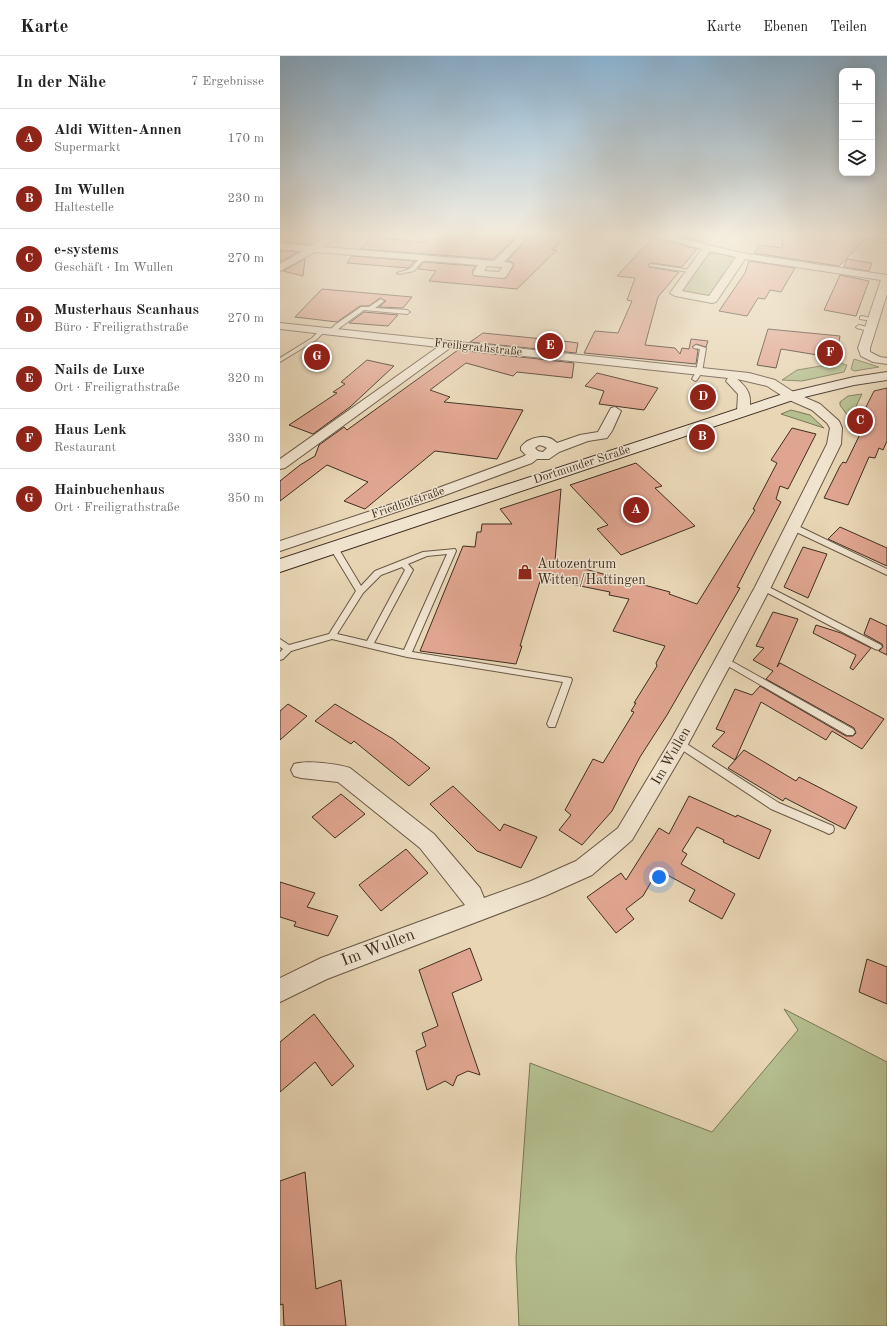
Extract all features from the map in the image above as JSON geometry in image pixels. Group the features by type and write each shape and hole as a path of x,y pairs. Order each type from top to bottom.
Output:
{"main road":[{"name":"Dortmunder Straße","path":"280,566 742,411 791,396 887,376"}],"street":[{"path":"687,295 712,300 715,295"},
{"path":"878,295 866,323 864,348 865,354 877,360 887,362"},
{"name":"Freiligrathstraße","path":"282,327 697,375 732,381 760,390 791,396"},
{"path":"280,465 447,345"},
{"name":"Freiligrathstraße","path":"697,375 749,377 771,384 791,396"},
{"path":"732,381 742,389 745,395 742,411"},
{"name":"Im Wullen","path":"280,990 321,970 537,889 584,868 625,834 680,743 763,587 834,444 836,428 833,421 816,407 791,396"},
{"name":"Friedhofstraße","path":"280,546 432,495 527,460 534,455 528,450 528,447 534,442 548,442 554,446 554,449 585,438 602,435 606,431 615,411"},
{"path":"301,770 343,774 427,841 472,895 478,910"}],"lane":[{"path":"370,309 381,301"},
{"path":"280,360 337,326 363,308 407,312"},
{"path":"327,331 348,311"},
{"path":"696,347 703,348 697,375"},
{"path":"793,527 887,572"},
{"path":"334,548 360,591"},
{"path":"332,636 360,591 378,573 426,554 452,551 407,654"},
{"path":"369,645 408,570 403,563"},
{"path":"763,587 878,647"},
{"path":"280,658 288,649 332,636 407,654 568,680 552,724"},
{"path":"280,642 288,649"},
{"path":"724,660 850,732"},
{"path":"680,743 775,806 829,829"}],"green space":[{"path":"854,359 879,367 854,371 851,369"},
{"path":"839,363 847,365 844,372 802,381 782,380 797,370"},
{"path":"862,394 850,419 840,405 840,402 848,396"},
{"path":"791,410 810,415 824,428 781,414"},
{"path":"784,1009 887,1062 887,1326 519,1326 516,1258 530,1063 712,1132 798,1030"}],"building":[{"path":"316,295 392,295 412,297 403,308 379,307 386,301 380,298 369,306 360,306 337,322 295,317"},
{"path":"629,295 659,295 645,345 675,348 680,354 682,348 689,349 691,339 708,341 706,347 696,344 692,347 698,350 696,364 584,353 595,331 618,333 632,301 627,300"},
{"path":"730,295 767,295 765,299 758,298 747,316 719,311"},
{"path":"831,295 864,295 856,316 824,310"},
{"path":"364,312 398,315 388,326 349,323"},
{"path":"768,329 840,336 836,358 781,349 776,368 757,365"},
{"path":"483,333 578,343 576,353 470,342"},
{"path":"458,350 574,363 572,378 517,372 513,376 466,363 430,390 450,397 444,402 523,410 497,459 435,451 365,509 344,501 368,482 327,465 280,501 280,481 300,465 315,456 319,445 344,427 347,430"},
{"path":"367,360 394,366 350,407 313,434 289,425 337,393 333,392 345,384 341,382"},
{"path":"597,373 658,388 644,410 599,404 604,391 585,386"},
{"path":"887,388 887,441 883,450 879,448 875,458 869,457 848,505 824,498 840,466 843,462 846,463 862,430 855,429 874,391"},
{"path":"792,428 816,434 788,489 780,486 776,499 781,502 737,587 740,588 667,715 640,757 612,811 582,845 559,830 571,815 565,810 593,759 603,763 634,712 631,711 636,703 634,703 657,666 656,663 665,646 613,631 629,599 609,595 610,592 541,578 516,664 420,651 463,546 475,547 477,532 481,532 482,524 512,524 500,509 561,489 555,561 670,592 669,594 697,604 755,510 753,509 777,463 771,460"},
{"path":"636,463 662,486 655,488 695,526 621,555 597,529 608,525 570,485"},
{"path":"840,527 887,548 887,566 828,539"},
{"path":"803,547 827,554 808,598 784,587"},
{"path":"773,612 798,619 777,667 780,663 884,719 862,749 832,731 826,740 761,702 735,760 712,746 725,732 716,729 735,689 752,695 760,686 846,736 853,736 856,733 854,728 766,679 773,671 753,660 764,648 756,646"},
{"path":"870,618 887,626 887,655 879,651 883,647 882,644 864,634"},
{"path":"816,625 841,633 871,648 853,670 850,668 856,655 813,633"},
{"path":"288,704 307,716 280,740 280,711"},
{"path":"335,704 393,739 430,768 409,786 354,741 351,744 315,721"},
{"path":"744,750 796,781 799,777 857,807 845,829 785,798 783,801 728,768"},
{"path":"453,786 500,831 504,824 537,837 521,868 477,851 430,804"},
{"path":"341,794 365,814 335,838 312,817"},
{"path":"689,796 736,817 737,815 771,830 759,859 723,842 724,840 697,827 682,851 687,854 681,864 735,894 722,919 689,901 695,890 658,870 643,896 626,909 634,919 616,933 587,897 621,873 626,880 659,828 669,834"},
{"path":"406,849 428,873 381,911 359,885"},
{"path":"280,882 315,893 307,907 338,916 328,936 294,926 296,922 280,917"},
{"path":"470,948 482,980 452,993 480,1075 468,1071 457,1076 453,1086 445,1081 427,1090 416,1051 426,1046 422,1033 438,1026 419,970"},
{"path":"867,959 887,967 887,1004 859,992"},
{"path":"314,1014 354,1066 332,1086 315,1062 280,1092 280,1042"},
{"path":"305,1172 316,1289 341,1280 346,1326 284,1326 283,1304 280,1305 280,1181"}],"place":[{"name":"Nails de Luxe","path":"550,346"},
{"name":"Haus Lenk","path":"830,353"},
{"name":"Hainbuchenhaus","path":"317,357"},
{"name":"Musterhaus Scanhaus","path":"703,397"},
{"name":"e-systems","path":"860,421"},
{"name":"Im Wullen","path":"702,437"},
{"name":"Aldi Witten-Annen","path":"636,510"},
{"name":"Autozentrum Witten/Hattingen","path":"525,572"}]}
